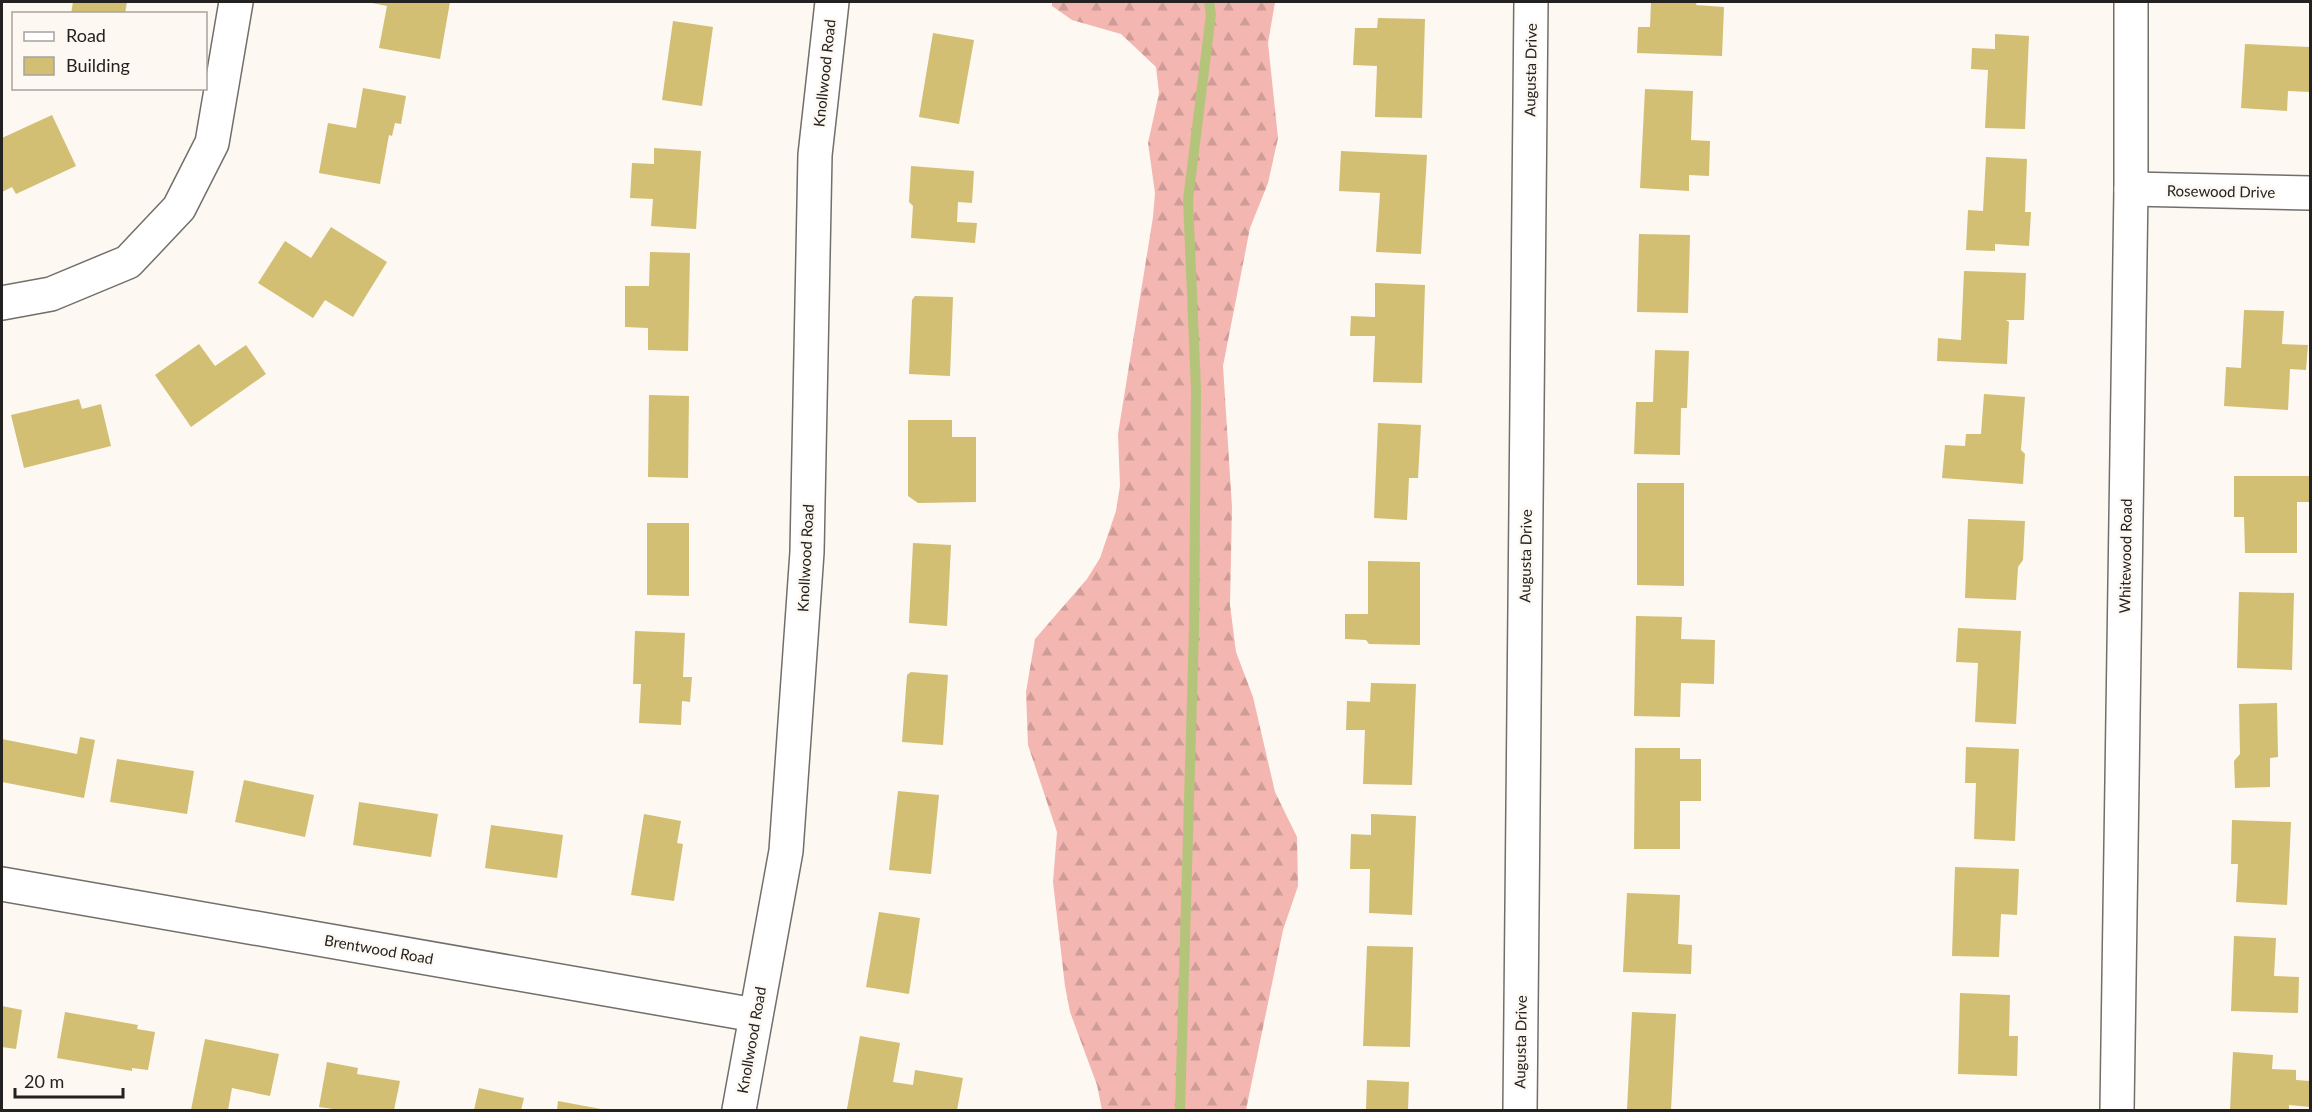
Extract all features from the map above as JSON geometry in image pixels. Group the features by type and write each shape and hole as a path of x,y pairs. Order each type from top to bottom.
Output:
{"street":[{"path":"2,303 51,294 128,262 179,208 212,143 236,2"},
{"name":"Knollwood Road","path":"739,1110 786,851 807,552 815,155 832,2"},
{"name":"Augusta Drive","path":"1520,1110 1531,2"},
{"name":"Whitewood Road","path":"2117,1110 2131,189 2130,2"},
{"name":"Rosewood Drive","path":"2131,189 2310,193"},
{"name":"Brentwood Road","path":"2,884 755,1015"}],"green space":[{"path":"1052,2 1275,2 1268,43 1278,138 1268,183 1250,228 1223,366 1232,507 1230,605 1236,652 1253,697 1275,792 1297,837 1298,886 1283,930 1246,1110 1102,1110 1097,1085 1070,1012 1065,986 1053,882 1057,832 1028,745 1026,692 1035,639 1087,579 1100,558 1116,511 1120,486 1118,434 1153,217 1155,193 1148,143 1159,93 1156,67 1121,34 1072,20 1052,6"}],"building":[{"path":"73,2 127,2 125,12 71,12"},
{"path":"367,2 450,2 440,59 379,48 387,6"},
{"path":"1651,2 1697,2 1696,5 1724,7 1722,56 1637,53 1638,27 1650,27"},
{"path":"1378,18 1425,19 1422,118 1375,117 1377,66 1353,65 1355,28 1377,28"},
{"path":"673,21 713,27 702,106 662,100"},
{"path":"933,33 974,40 959,124 919,117"},
{"path":"1995,34 2029,36 2025,129 1985,128 1988,70 1971,69 1972,48 1995,49"},
{"path":"2245,44 2310,47 2310,92 2288,91 2287,111 2241,108"},
{"path":"363,88 406,96 401,124 395,123 392,136 389,135 380,184 319,173 328,123 356,128"},
{"path":"1645,89 1693,91 1691,140 1710,141 1709,176 1689,175 1689,191 1640,188"},
{"path":"52,115 76,166 16,194 12,187 2,192 2,138"},
{"path":"654,148 701,151 696,229 651,226 653,199 630,198 632,163 654,164"},
{"path":"1341,151 1427,155 1421,254 1376,252 1380,193 1339,191"},
{"path":"1986,157 2027,159 2025,212 2031,212 2029,246 1995,244 1995,251 1966,250 1968,210 1983,211"},
{"path":"911,166 974,171 972,203 958,202 957,222 977,223 975,243 911,238 913,206 909,202"},
{"path":"331,227 387,262 353,317 325,300 313,318 258,283 285,241 311,258"},
{"path":"1639,234 1690,235 1688,313 1637,312"},
{"path":"650,252 690,253 688,351 648,350 648,328 625,327 625,286 649,286"},
{"path":"1964,271 2026,273 2024,320 2006,320 2009,322 2007,364 1937,361 1938,338 1961,340"},
{"path":"1375,283 1425,285 1422,383 1373,382 1375,336 1350,336 1351,316 1375,317"},
{"path":"915,296 953,297 950,376 909,374 912,300"},
{"path":"2244,310 2284,311 2282,344 2308,345 2306,370 2290,369 2288,410 2224,406 2226,367 2241,368"},
{"path":"199,344 215,366 246,345 266,374 191,427 155,375"},
{"path":"1655,350 1689,351 1687,408 1681,408 1680,455 1634,454 1636,402 1653,402"},
{"path":"1984,394 2025,397 2021,450 2025,454 2023,484 1942,478 1945,445 1965,446 1966,434 1981,434"},
{"path":"649,395 689,396 688,478 648,477"},
{"path":"79,399 82,409 101,404 111,446 24,468 11,415"},
{"path":"908,420 952,420 952,437 976,437 976,502 918,503 908,496"},
{"path":"1378,423 1421,425 1418,478 1409,478 1407,520 1374,518"},
{"path":"2234,476 2310,476 2310,502 2297,502 2297,553 2245,553 2244,517 2234,517"},
{"path":"1637,483 1684,483 1684,586 1637,585"},
{"path":"1968,519 2025,521 2023,560 2018,567 2016,600 1965,598"},
{"path":"647,523 689,523 689,596 647,595"},
{"path":"913,543 951,545 947,626 909,623"},
{"path":"1368,561 1420,562 1420,645 1369,644 1366,640 1345,639 1345,614 1368,614"},
{"path":"2239,592 2294,593 2292,670 2237,668"},
{"path":"1636,616 1682,617 1681,639 1715,640 1714,684 1681,683 1680,717 1634,716"},
{"path":"1958,628 2021,631 2016,724 1975,722 1978,663 1956,662"},
{"path":"635,631 685,633 683,677 692,677 690,702 682,701 681,725 639,723 641,684 633,684"},
{"path":"911,672 948,675 943,745 902,742 907,675"},
{"path":"1371,683 1416,684 1412,785 1363,784 1365,730 1346,730 1347,701 1370,702"},
{"path":"2277,703 2278,757 2270,758 2270,787 2235,788 2234,761 2240,754 2239,704"},
{"path":"80,737 95,740 84,798 2,782 2,739 77,754"},
{"path":"1966,747 2019,749 2015,841 1974,839 1976,783 1965,783"},
{"path":"1635,748 1680,748 1680,759 1701,759 1701,801 1680,801 1680,849 1634,849"},
{"path":"117,759 194,771 187,814 110,802"},
{"path":"244,780 314,795 305,837 235,822"},
{"path":"898,791 939,795 931,874 889,870"},
{"path":"359,802 438,814 431,857 353,845"},
{"path":"644,814 681,821 677,843 683,844 674,901 631,895"},
{"path":"1371,814 1416,816 1412,915 1369,913 1370,869 1350,869 1351,834 1371,835"},
{"path":"2232,820 2291,822 2287,905 2236,902 2238,864 2231,864"},
{"path":"491,825 563,835 557,878 485,868"},
{"path":"1955,867 2019,869 2017,915 2001,914 1999,957 1952,956"},
{"path":"1627,893 1680,895 1678,944 1692,945 1691,974 1623,972"},
{"path":"879,912 920,918 909,994 866,987"},
{"path":"2234,936 2276,938 2274,976 2299,977 2298,1013 2231,1011"},
{"path":"1367,946 1413,947 1410,1047 1363,1046"},
{"path":"1960,993 2010,995 2009,1036 2018,1036 2017,1076 1958,1074"},
{"path":"2,1006 22,1010 16,1049 2,1047"},
{"path":"65,1012 138,1025 137,1029 155,1032 148,1070 132,1068 132,1071 57,1058"},
{"path":"1632,1012 1676,1014 1671,1110 1627,1110"},
{"path":"860,1036 900,1043 893,1082 913,1085 915,1070 963,1078 957,1110 847,1109"},
{"path":"205,1039 279,1054 270,1096 232,1088 228,1110 191,1110"},
{"path":"2233,1052 2273,1055 2272,1069 2296,1070 2296,1080 2310,1081 2310,1107 2289,1105 2289,1110 2230,1110"},
{"path":"327,1062 358,1068 357,1074 400,1081 394,1110 340,1110 319,1107"},
{"path":"1367,1080 1409,1082 1408,1110 1366,1110"},
{"path":"479,1088 524,1098 521,1110 474,1110"},
{"path":"558,1101 601,1109 601,1110 557,1110"}],"waterway":[{"path":"1180,1110 1194,629 1196,390 1188,200 1211,14 1209,2"}]}
